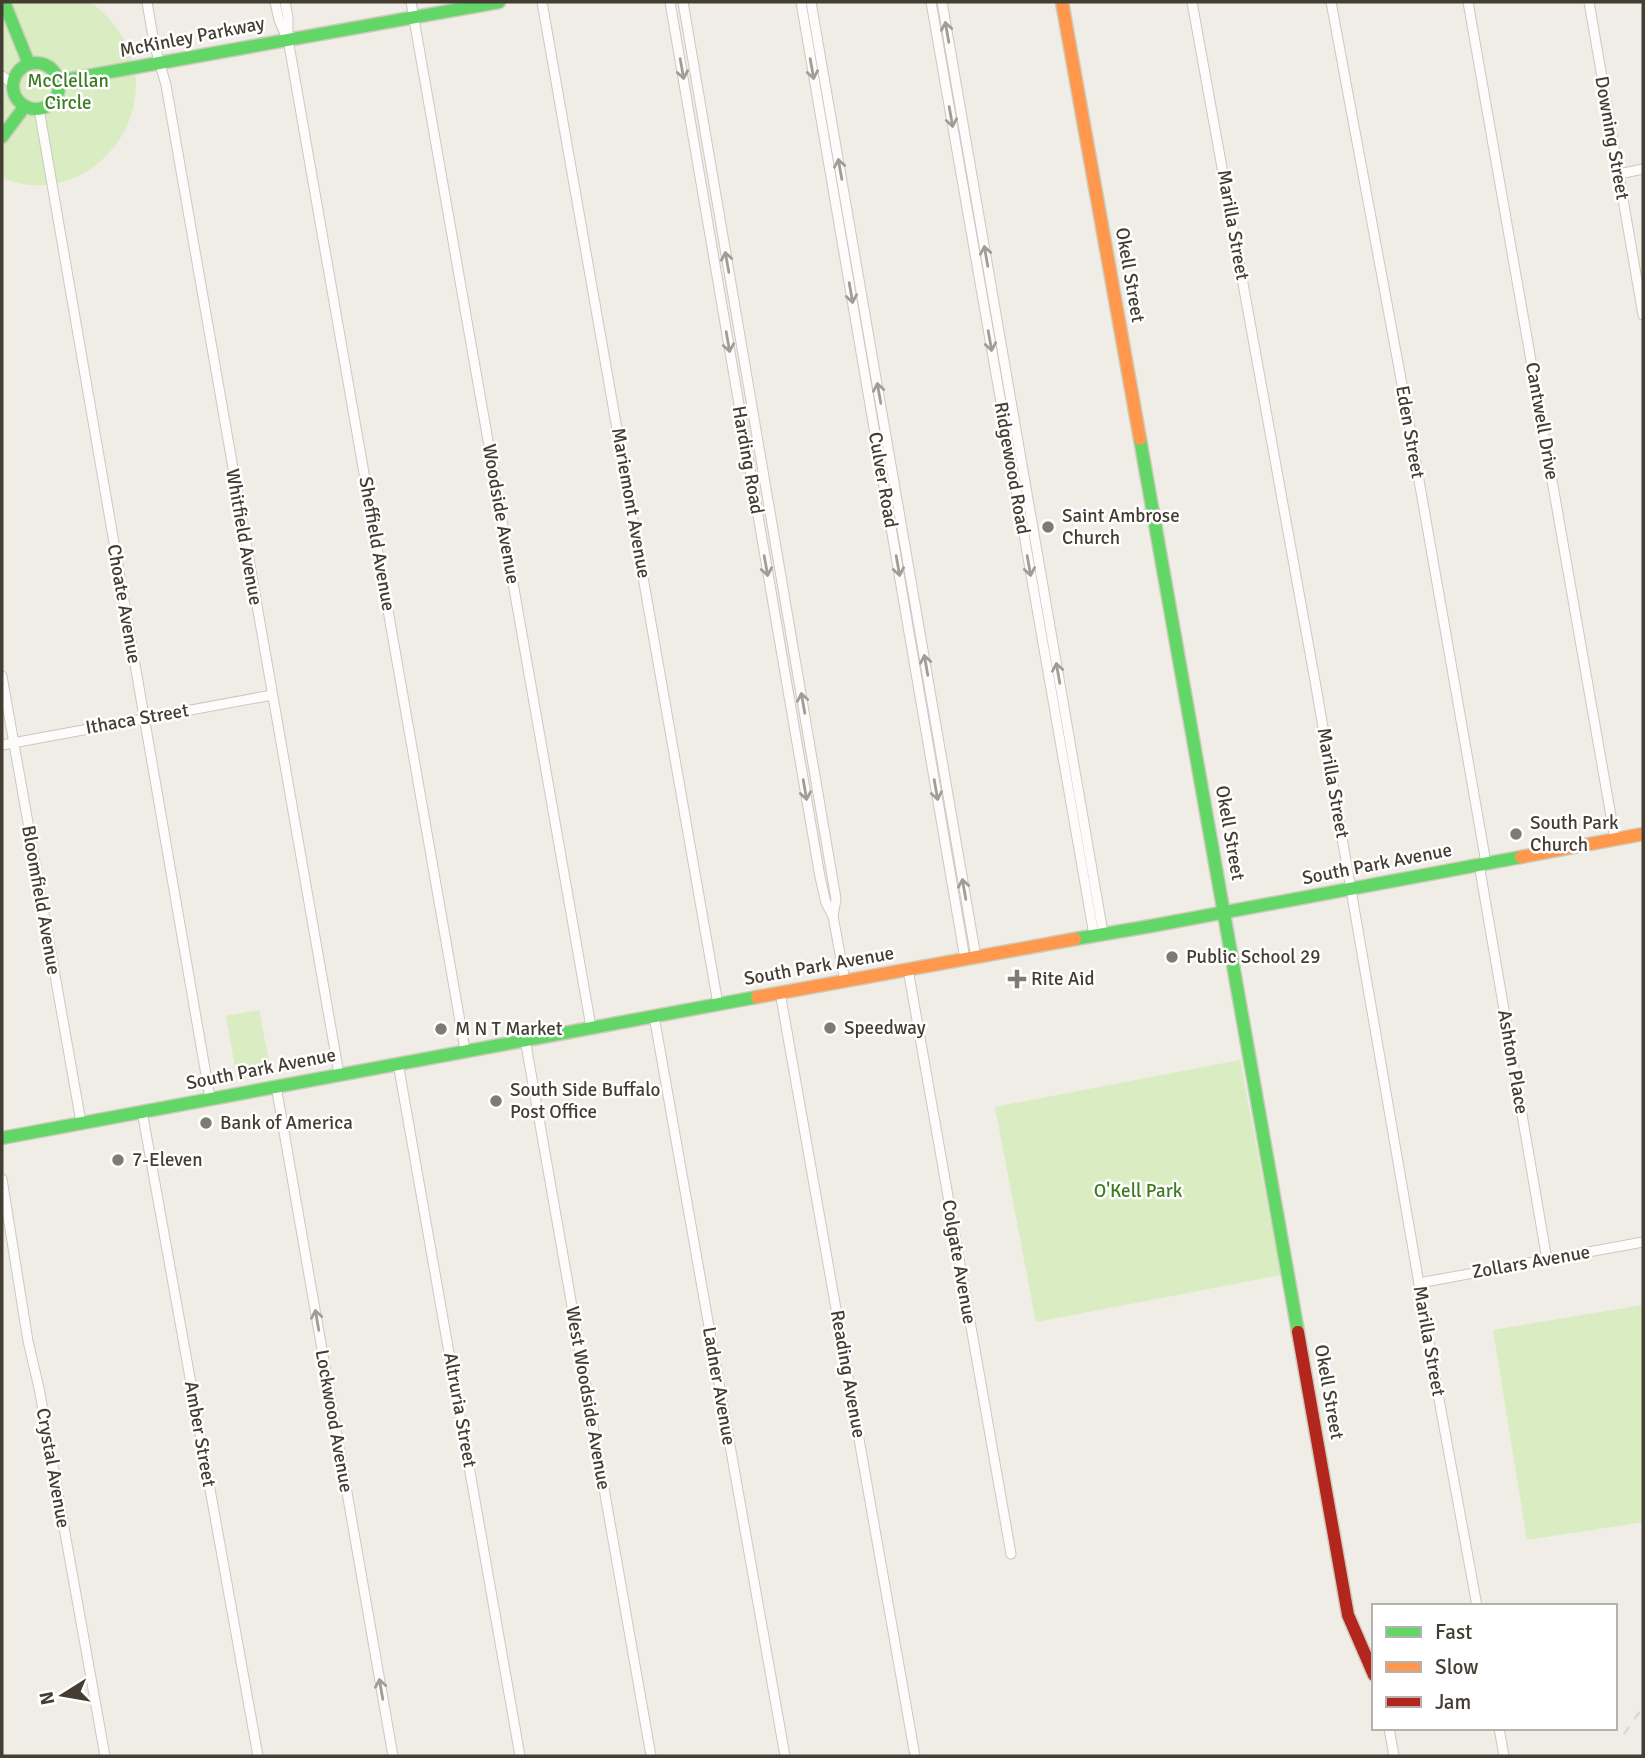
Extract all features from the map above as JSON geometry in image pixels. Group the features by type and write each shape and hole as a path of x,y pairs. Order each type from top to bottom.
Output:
{"street":[{"path":"4,2 29,64"},
{"name":"Whitfield Avenue","path":"147,2 154,43 166,85 340,1074"},
{"path":"275,2 279,20 288,39"},
{"path":"285,2 288,39"},
{"name":"Woodside Avenue","path":"411,2 591,1027"},
{"name":"McKinley Parkway","path":"59,81 499,2"},
{"name":"Mariemont Avenue","path":"542,2 718,1004"},
{"name":"Harding Road","path":"670,2 825,903 833,916"},
{"name":"Harding Road","path":"682,2 836,899 833,916 845,981"},
{"name":"Culver Road","path":"801,2 971,958"},
{"name":"Culver Road","path":"811,2 971,958"},
{"name":"Ridgewood Road","path":"931,2 975,226 1098,934"},
{"name":"Ridgewood Road","path":"942,2 957,87 975,226"},
{"name":"Okell Street","path":"1062,2 1348,1615 1372,1669"},
{"name":"Marilla Street","path":"1192,2 1270,428 1477,1604"},
{"name":"Eden Street","path":"1331,2 1406,406 1483,864"},
{"name":"Cantwell Drive","path":"1468,2 1615,839"},
{"name":"Downing Street","path":"1589,2 1643,315"},
{"name":"Sheffield Avenue","path":"288,39 465,1050"},
{"path":"29,64 47,65 59,81 55,99 47,107 39,109 25,106 13,92 13,84 19,70 29,64"},
{"path":"2,76 13,84"},
{"path":"946,89 957,87"},
{"path":"687,101 698,99"},
{"path":"2,137 25,106"},
{"name":"Choate Avenue","path":"39,109 210,1098"},
{"path":"1619,174 1643,169"},
{"path":"705,207 717,205"},
{"path":"723,313 735,311"},
{"path":"741,423 754,421"},
{"path":"760,531 773,529"},
{"path":"778,635 791,633"},
{"name":"Bloomfield Avenue","path":"2,677 81,1122"},
{"name":"Ithaca Street","path":"2,745 272,695"},
{"path":"797,745 810,743"},
{"name":"South Park Avenue","path":"2,1138 465,1050 1643,834"},
{"name":"Ashton Place","path":"1483,864 1547,1260"},
{"name":"Colgate Avenue","path":"908,969 1011,1554"},
{"name":"Reading Avenue","path":"780,992 915,1756"},
{"name":"Ladner Avenue","path":"654,1016 785,1756"},
{"name":"West Woodside Avenue","path":"525,1039 651,1756"},
{"name":"Altruria Street","path":"398,1063 520,1756"},
{"name":"Lockwood Avenue","path":"276,1086 393,1756"},
{"name":"Amber Street","path":"142,1111 258,1756"},
{"name":"Crystal Avenue","path":"2,1180 27,1341 39,1388 105,1756"},
{"name":"Zollars Avenue","path":"1419,1283 1643,1242"},
{"path":"1389,1730 1394,1756"},
{"path":"1499,1730 1504,1756"}],"green space":[{"name":"McClellan Circle","path":"82,1 91,4 103,12 115,26 131,56 136,88 130,118 116,145 94,167 67,181 35,185 2,178 2,2"},
{"path":"259,1010 271,1072 237,1078 226,1016"},
{"name":"O'Kell Park","path":"1240,1060 1281,1275 1036,1322 995,1107"},
{"path":"1643,1305 1643,1522 1527,1540 1493,1330"}],"railway":[{"path":"1624,1734 1643,1707"}],"traffic: fast":[{"path":"4,2 29,64"},
{"path":"59,81 499,2"},
{"path":"36,63 52,70 59,86 52,102 36,109 20,102 13,86 20,70 36,63"},
{"path":"2,137 25,106"},
{"path":"1140,439 1298,1332"},
{"path":"1075,939 1521,857"},
{"path":"2,1138 757,997"}],"traffic: slow":[{"path":"1062,2 1140,439"},
{"path":"1521,857 1643,834"},
{"path":"757,997 1075,939"}],"traffic: jam":[{"path":"1298,1332 1348,1615 1372,1670"}],"place":[{"name":"Saint Ambrose Church","path":"1048,527"},
{"name":"South Park Church","path":"1516,834"},
{"name":"Public School 29","path":"1172,957"},
{"name":"Rite Aid","path":"1017,979"},
{"name":"Speedway","path":"830,1028"},
{"name":"M N T Market","path":"441,1029"},
{"name":"South Side Buffalo Post Office","path":"496,1101"},
{"name":"Bank of America","path":"206,1123"},
{"name":"7-Eleven","path":"118,1160"}]}
